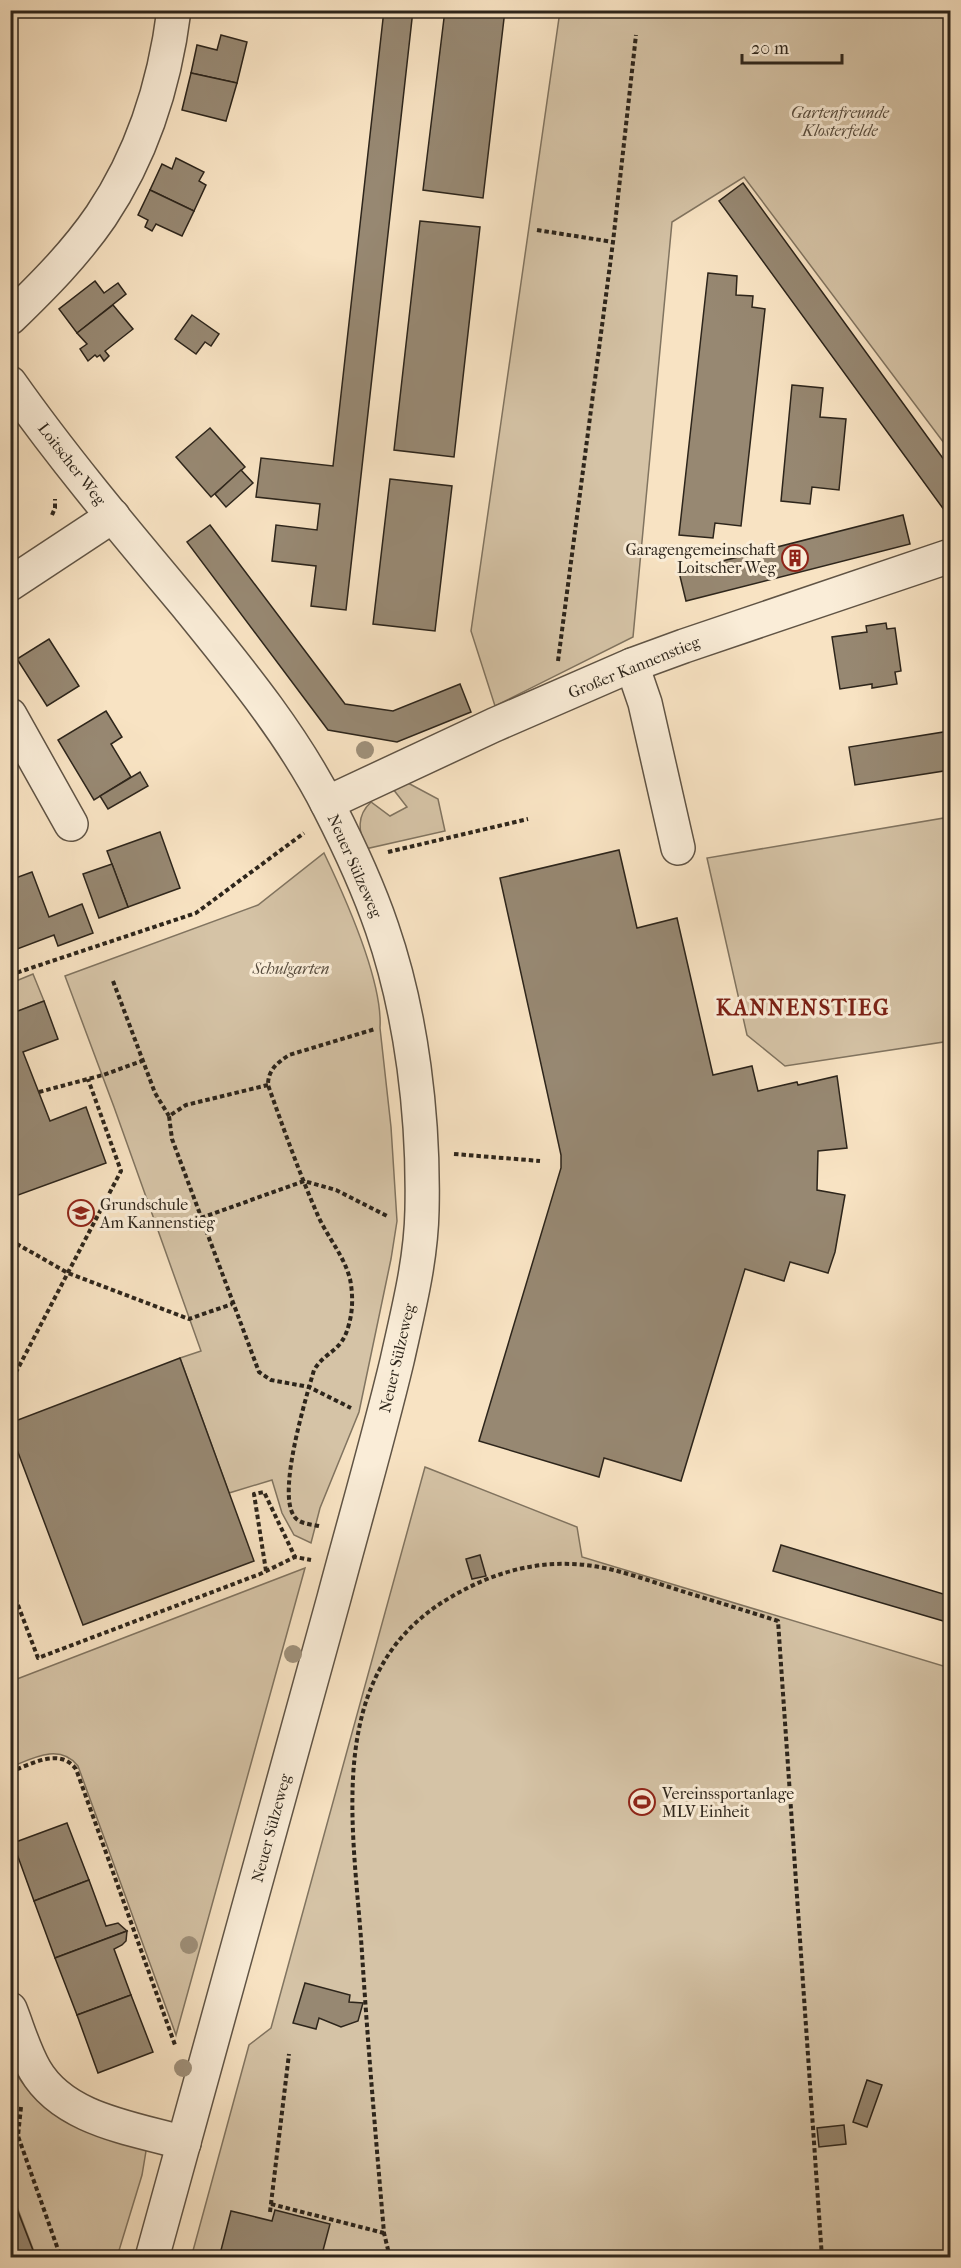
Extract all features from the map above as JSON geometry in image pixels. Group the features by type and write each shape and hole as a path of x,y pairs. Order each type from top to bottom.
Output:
{"street":[{"path":"10,318 65,262 89,232 110,201 128,168 144,131 161,79 174,10"},
{"name":"Loitscher Weg","path":"10,383 113,516"},
{"path":"10,584 113,516"},
{"name":"Neuer Sülzeweg","path":"113,516 262,701 309,770 327,803 384,931 405,1021 418,1107 421,1151 421,1234 413,1292 351,1535 152,2258"},
{"name":"Großer Kannenstieg","path":"327,803 632,665 684,645 951,556"},
{"path":"632,665 645,703 678,848"},
{"path":"10,715 71,824"},
{"path":"10,2009 34,2068 55,2094 79,2110 97,2118 184,2144"}],"path":[{"path":"566,693 557,668 613,242 636,35"},
{"path":"537,230 613,242"},
{"path":"48,524 55,508 54,490"},
{"path":"10,975 196,913 304,833 317,826 327,803"},
{"path":"354,860 528,819"},
{"path":"113,981 155,1093 169,1116 172,1139 232,1304 261,1375 271,1380 309,1387 359,1412 382,1419"},
{"path":"351,1535 303,1523 291,1512 289,1492 295,1439 309,1387 317,1365 335,1351 346,1335 350,1324 352,1295 347,1269 322,1225 268,1085 271,1070 289,1055 405,1021"},
{"path":"39,1092 142,1061"},
{"path":"10,1376 14,1376 121,1171 88,1079"},
{"path":"169,1116 186,1105 268,1085"},
{"path":"421,1151 540,1161"},
{"path":"201,1218 304,1181 336,1190 421,1234"},
{"path":"10,1240 68,1273 189,1319 232,1304"},
{"path":"266,1571 254,1494 264,1492 294,1557"},
{"path":"10,1584 38,1658 266,1571 294,1557 342,1566"},
{"path":"390,2258 384,2233 368,2032 352,1780 360,1721 374,1680 391,1650 414,1624 441,1602 471,1585 504,1573 538,1565 572,1564 607,1567 778,1621 822,2258"},
{"path":"10,1772 51,1757 63,1759 76,1769 176,2047 208,2056"},
{"path":"270,2212 290,2054"},
{"path":"34,2068 23,2093 18,2136 61,2258"},
{"path":"271,2204 384,2233"}],"green space":[{"name":"Gartenfreunde Klosterfelde","path":"560,11 950,11 950,451 744,177 672,222 633,637 495,706 471,631"},
{"path":"408,783 438,799 445,831 365,849 360,824 366,807 371,802 390,816 407,807 393,789"},
{"path":"950,817 950,1041 785,1066 747,1035 707,858"},
{"name":"Schulgarten","path":"324,853 361,939 375,987 391,1127 397,1221 359,1412 320,1508 311,1543 294,1535 282,1513 272,1480 229,1493 180,1358 201,1351 65,976 258,905"},
{"path":"33,974 44,1001 11,1014 11,983"},
{"name":"Vereinssportanlage MLV Einheit","path":"425,1467 577,1527 582,1557 950,1668 950,2257 191,2258 249,2045 271,2028"},
{"path":"305,1568 176,2035 78,1766 63,1755 46,1754 11,1767 11,1663 17,1679"},
{"path":"10,2063 22,2083 50,2112 83,2130 143,2148 146,2151 142,2175 117,2257 36,2257 11,2191"}],"building":[{"path":"384,10 413,10 346,610 311,606 316,566 272,561 276,525 317,530 320,504 256,497 261,458 333,466"},
{"path":"445,10 505,10 483,198 423,190"},
{"path":"221,35 247,42 237,83 191,73 197,45 217,50"},
{"path":"191,73 237,83 226,121 182,110"},
{"path":"176,158 204,172 199,181 206,185 194,211 150,190 162,164 172,169"},
{"path":"743,183 950,468 950,518 719,201"},
{"path":"150,190 194,211 182,236 156,224 152,231 145,227 148,220 138,215"},
{"path":"420,221 480,227 454,457 394,450"},
{"path":"708,273 737,276 736,295 753,296 752,307 765,309 741,526 715,523 713,538 679,535"},
{"path":"95,281 104,293 118,283 126,294 77,333 59,309"},
{"path":"113,305 133,329 105,351 109,356 104,361 100,355 97,357 95,355 88,361 80,349 87,344 77,333"},
{"path":"192,315 219,334 211,346 205,342 196,354 175,339"},
{"path":"792,385 823,388 820,417 846,419 839,490 812,487 810,504 781,501"},
{"path":"210,428 245,467 211,497 176,457"},
{"path":"241,470 253,483 226,507 215,494"},
{"path":"390,479 452,486 435,631 373,624"},
{"name":"Garagengemeinschaft Loitscher Weg","path":"903,515 910,544 686,601 679,572"},
{"path":"210,525 345,704 393,711 460,684 471,712 397,742 328,730 187,542"},
{"path":"886,623 887,629 895,628 901,671 895,672 897,684 872,688 872,684 840,689 832,637 867,632 866,626"},
{"path":"49,639 79,686 47,706 17,659"},
{"path":"106,711 122,737 111,744 131,777 94,800 58,740"},
{"path":"950,731 950,770 855,785 849,747"},
{"path":"140,772 148,786 108,809 100,796"},
{"path":"160,832 180,888 128,907 107,851"},
{"path":"619,850 637,928 677,918 713,1075 752,1066 758,1091 837,1076 847,1148 818,1151 817,1190 845,1195 835,1252 828,1273 790,1262 784,1281 745,1269 681,1481 604,1458 599,1477 479,1441 561,1168 561,1155 500,878"},
{"path":"112,864 128,907 99,918 83,874"},
{"path":"32,872 49,917 82,904 93,933 58,946 54,935 12,951 10,880"},
{"path":"44,1001 58,1039 23,1052 50,1121 86,1107 106,1163 10,1198 10,1014"},
{"path":"180,1358 254,1561 83,1625 10,1431 10,1423"},
{"path":"781,1545 950,1596 950,1623 773,1571"},
{"path":"480,1555 486,1576 472,1579 466,1559"},
{"path":"67,1823 89,1880 34,1901 13,1843"},
{"path":"10,1838 18,1859 10,1862"},
{"path":"89,1880 106,1926 118,1923 127,1931 55,1958 34,1901"},
{"path":"127,1931 126,1941 114,1949 131,1995 77,2015 55,1958"},
{"path":"305,1983 350,1995 349,2002 363,2003 358,2021 341,2027 319,2018 316,2029 293,2023"},
{"path":"131,1995 153,2052 98,2073 77,2015"},
{"path":"867,2080 882,2085 867,2127 853,2122"},
{"path":"844,2125 846,2144 819,2147 817,2128"},
{"path":"10,2191 36,2258 10,2258"},
{"path":"275,2210 330,2224 321,2258 219,2258 231,2211 272,2221"}],"place":[{"name":"Garagengemeinschaft Loitscher Weg","path":"795,558"},
{"name":"Grundschule Am Kannenstieg","path":"81,1213"},
{"name":"Vereinssportanlage MLV Einheit","path":"642,1802"}],"district":[{"name":"KANNENSTIEG","path":"803,1008"}]}
